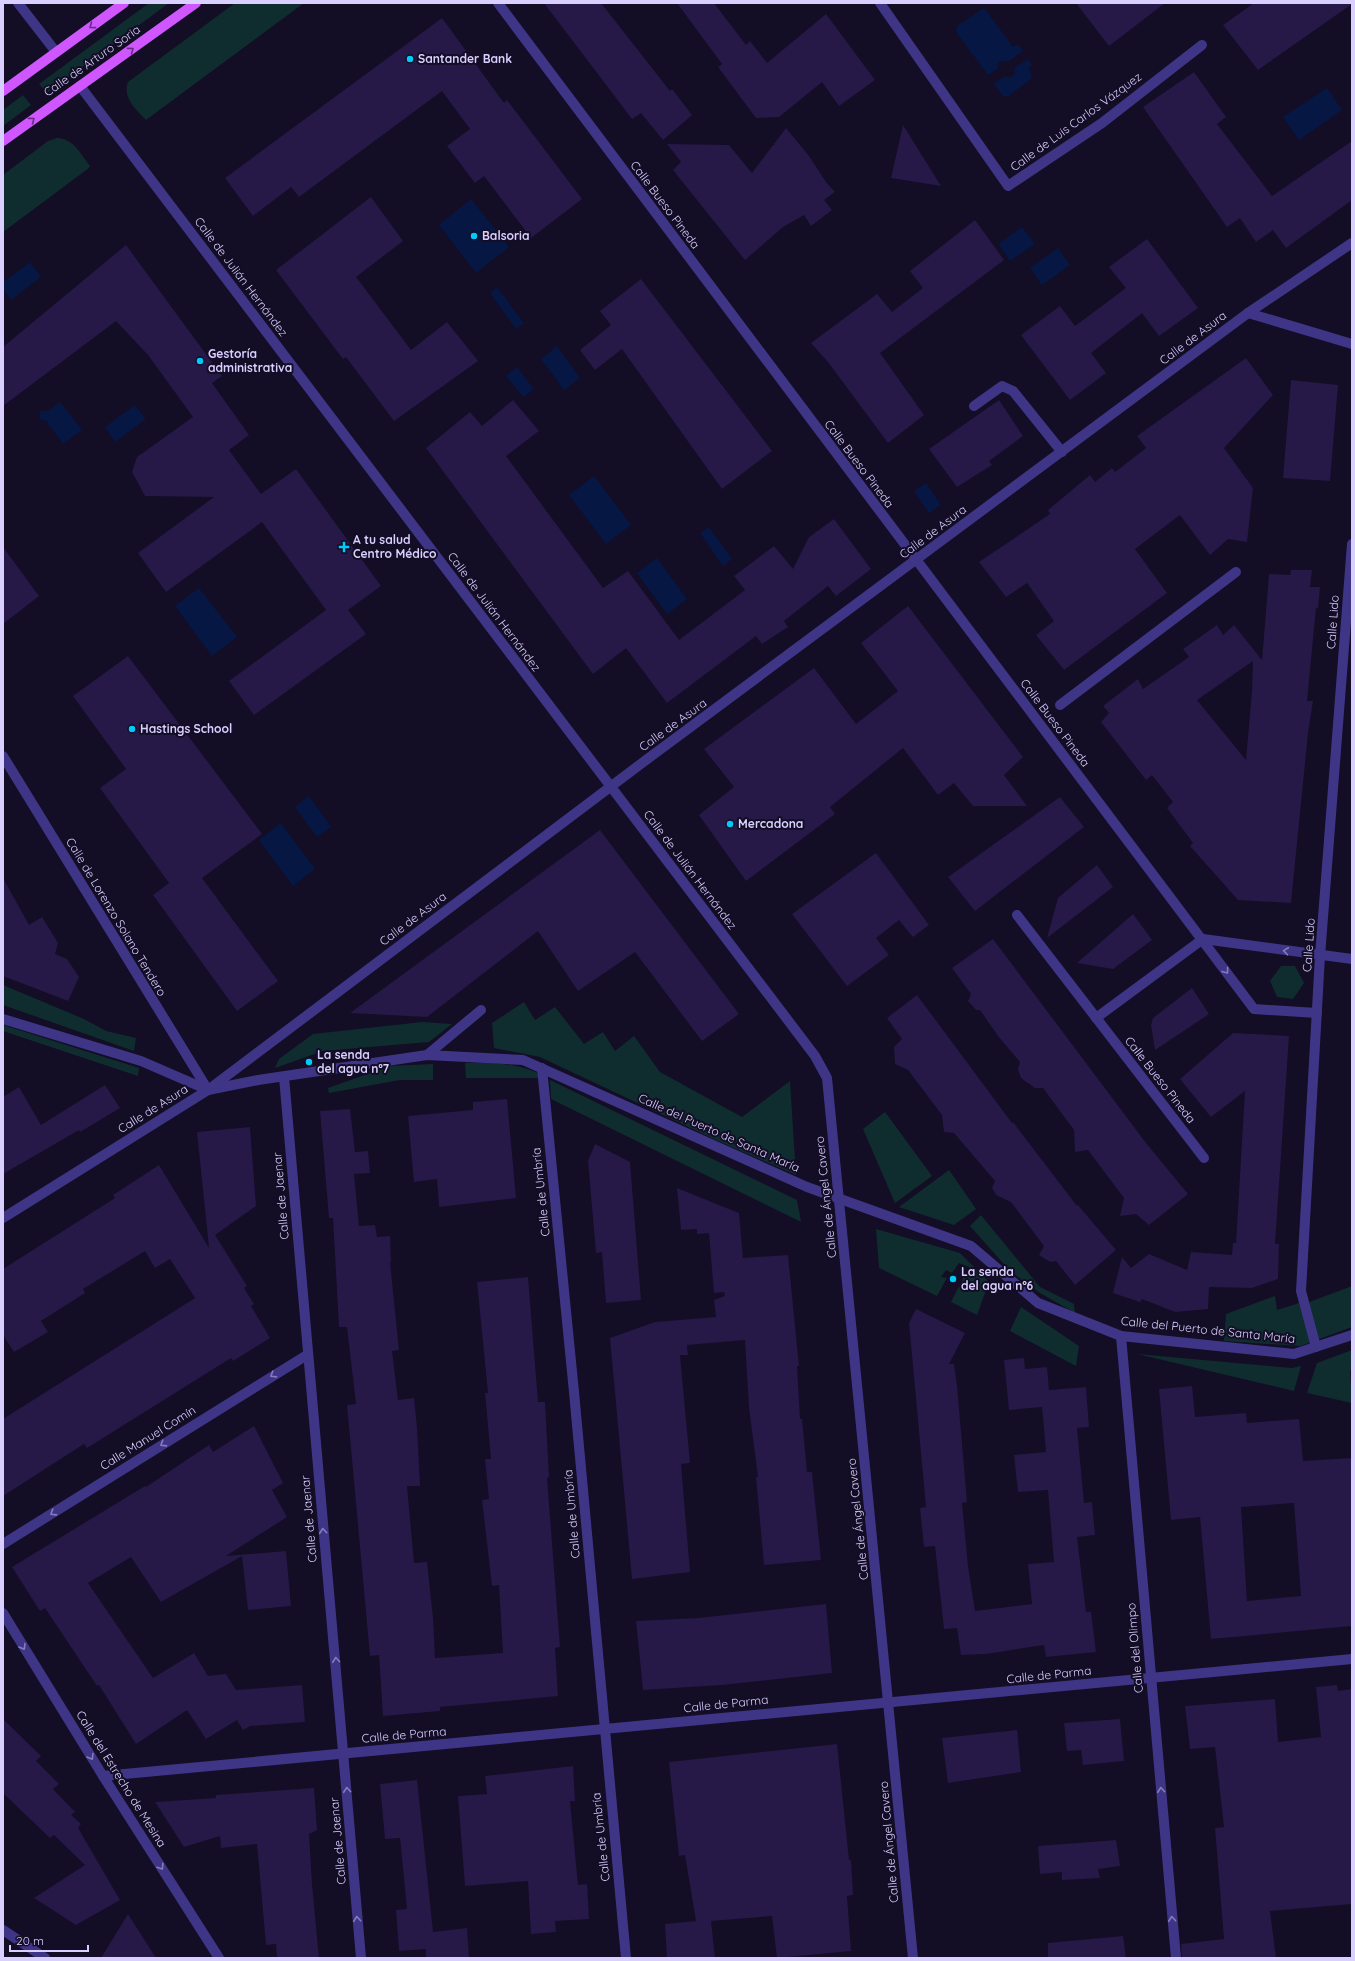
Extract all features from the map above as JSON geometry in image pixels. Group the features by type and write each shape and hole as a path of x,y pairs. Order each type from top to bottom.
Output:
{"main road":[{"path":"3,91 124,3"},
{"name":"Calle de Arturo Soria","path":"3,141 196,3"}],"street":[{"path":"18,3 56,52"},
{"name":"Calle Bueso Pineda","path":"498,3 916,561 1203,939 1254,1009 1317,1013"},
{"name":"Calle de Luis Carlos Vázquez","path":"880,3 1008,186 1102,122 1202,45"},
{"name":"Calle de Julián Hernández","path":"80,86 815,1056 827,1078"},
{"name":"Calle de Asura","path":"3,1218 208,1090 611,787 1248,313 1352,243"},
{"path":"1248,313 1352,344"},
{"path":"974,406 1002,386 1013,391 1062,452"},
{"name":"Calle Lido","path":"1316,1347 1301,1291 1320,956 1352,544"},
{"path":"1060,705 1236,572"},
{"name":"Calle de Lorenzo Solano Tendero","path":"3,756 208,1090"},
{"name":"Calle Bueso Pineda","path":"1017,915 1204,1158"},
{"path":"1096,1018 1203,939 1320,956 1352,959"},
{"path":"427,1055 481,1010"},
{"path":"3,1019 141,1061 208,1090"},
{"name":"Calle del Puerto de Santa María","path":"208,1090 284,1076 427,1055 523,1060 807,1187 839,1200 970,1246 1038,1303 1121,1336 1294,1354 1352,1335"},
{"name":"Calle de Umbría","path":"542,1068 574,1392 626,1958"},
{"name":"Calle de Jaenar","path":"284,1076 307,1355 344,1754 361,1958"},
{"name":"Calle de Ángel Cavero","path":"827,1078 914,1958"},
{"name":"Calle del Olimpo","path":"1121,1336 1176,1958"},
{"name":"Calle Manuel Comín","path":"3,1544 307,1355"},
{"name":"Calle del Estrecho de Mesina","path":"3,1613 102,1776 219,1958"},
{"name":"Calle de Parma","path":"102,1776 604,1730 889,1701 920,1700 1352,1659"},
{"path":"3,1930 45,1958"}],"green space":[{"path":"149,3 169,3 47,93 39,84"},
{"path":"235,3 304,3 146,120 134,108 128,98 128,82"},
{"path":"23,95 31,105 3,126 3,110"},
{"path":"57,138 68,141 72,144 90,166 89,168 3,232 3,175 48,141"},
{"path":"1281,966 1295,966 1304,983 1293,999 1277,997 1270,981"},
{"path":"3,985 84,1019 106,1031 136,1038 134,1051 3,1005"},
{"path":"524,1002 535,1020 555,1007 584,1044 603,1032 615,1051 634,1036 660,1072 742,1117 790,1081 796,1175 716,1140 540,1057 494,1048 492,1023"},
{"path":"422,1022 452,1024 429,1042 323,1051 275,1068 279,1059 313,1034"},
{"path":"3,1025 139,1068 138,1076 3,1031"},
{"path":"465,1063 493,1063 510,1065 538,1073 538,1078 466,1078"},
{"path":"433,1064 433,1080 400,1080 329,1093 328,1088 390,1066"},
{"path":"550,1080 797,1200 801,1222 551,1099"},
{"path":"885,1112 932,1176 895,1203 863,1129"},
{"path":"949,1170 976,1209 954,1225 899,1207"},
{"path":"981,1215 1040,1287 1074,1304 1075,1313 1040,1293 1010,1271 970,1226"},
{"path":"876,1229 960,1253 989,1282 977,1315 951,1302 969,1267 959,1263 952,1273 946,1270 941,1277 947,1278 937,1296 879,1268"},
{"path":"1352,1286 1352,1327 1314,1341 1304,1304"},
{"path":"1275,1296 1277,1310 1299,1303 1312,1342 1300,1346 1224,1341 1226,1314"},
{"path":"1021,1307 1079,1346 1076,1366 1010,1331"},
{"path":"1352,1350 1352,1370 1350,1371 1352,1403 1307,1393 1317,1363"},
{"path":"1137,1354 1292,1368 1301,1366 1294,1391"}],"water":[{"path":"982,9 986,10 1013,47 1018,44 1023,51 1009,61 1000,61 997,69 988,75 956,32 957,26"},
{"path":"1028,59 1032,65 1028,69 1032,74 1031,79 1009,96 1003,96 994,84 1003,77 1012,77 1015,73 1014,68"},
{"path":"1327,88 1342,110 1299,140 1283,117"},
{"name":"Balsoria","path":"471,199 509,247 476,273 439,225"},
{"path":"1022,227 1035,244 1010,261 998,244"},
{"path":"1058,248 1070,265 1042,285 1030,268"},
{"path":"30,262 41,277 11,300 3,289 3,282"},
{"path":"497,287 524,323 516,329 490,293"},
{"path":"557,346 580,378 564,390 541,359"},
{"path":"517,367 534,389 523,397 506,376"},
{"path":"60,402 82,430 63,444 46,421 41,420 39,417 40,411 48,411"},
{"path":"135,405 146,419 115,442 105,427"},
{"path":"594,476 631,525 606,544 569,495"},
{"path":"926,483 941,505 929,513 914,491"},
{"path":"709,527 732,559 723,566 700,533"},
{"path":"657,558 687,599 667,614 637,573"},
{"path":"199,588 237,637 212,656 175,606"},
{"path":"309,796 331,827 317,837 295,807"},
{"path":"281,823 315,869 293,886 259,840"}],"building":[{"path":"544,3 601,3 670,91 672,89 692,115 663,140 641,113 632,119"},
{"path":"677,3 714,3 746,45 750,41 767,63 826,14 875,80 839,106 822,82 779,117 756,118 718,67 722,64"},
{"path":"1076,3 1165,3 1109,46"},
{"path":"1254,3 1352,4 1258,70 1223,25"},
{"path":"442,18 504,103 507,100 582,199 531,238 484,176 475,183 447,146 470,129 442,91 299,197 291,187 253,216 225,178"},
{"path":"1194,72 1226,117 1217,124 1272,196 1352,141 1352,200 1286,248 1273,230 1256,242 1240,218 1227,227 1143,107"},
{"path":"903,125 941,186 891,178"},
{"path":"786,128 809,156 826,182 835,192 824,200 832,210 811,226 804,215 783,227 745,260 673,170 681,162 667,144 729,145 752,173 773,145 775,145 774,144"},
{"path":"371,197 403,241 356,277 411,350 447,322 478,361 394,421 346,357 343,359 276,270"},
{"path":"975,220 1004,260 880,353 924,415 888,443 828,362 811,343 877,294 892,312 923,288 910,271"},
{"path":"1147,239 1198,308 1159,336 1142,313 1091,353 1106,373 1070,400 1021,335 1060,306 1075,326 1126,288 1109,267"},
{"path":"126,245 222,376 212,383 249,435 229,450 261,494 296,469 381,586 348,610 366,634 254,715 229,681 326,610 262,522 166,592 138,553 214,497 145,496 132,472 137,457 193,417 148,355 116,321 3,406 3,347"},
{"path":"641,279 772,451 722,489 622,349 595,370 580,350 611,325 600,311"},
{"path":"1246,358 1273,395 1224,448 1253,488 1247,542 1228,539 1210,555 1180,515 1135,549 1167,593 1064,670 1036,635 1054,621 1027,583 1006,597 979,562 1050,514 1048,510 1090,475 1095,482 1112,468 1115,472 1146,448 1137,436"},
{"path":"1291,380 1338,385 1330,481 1283,478"},
{"path":"513,400 539,431 506,456 603,588 628,571 679,640 745,590 734,576 774,546 793,569 809,537 834,519 871,569 836,596 828,586 784,621 788,627 762,644 756,636 667,703 626,648 593,674 426,448 470,412 482,426"},
{"path":"999,400 1023,436 989,461 992,465 957,487 929,449"},
{"path":"3,547 39,596 3,624"},
{"path":"1291,570 1312,570 1310,587 1320,587 1318,608 1316,608 1307,701 1313,701 1308,733 1291,903 1238,900 1190,846 1193,843 1167,808 1173,802 1152,775 1146,780 1101,722 1109,713 1103,706 1138,679 1143,689 1189,657 1183,649 1217,625 1223,635 1234,625 1262,660 1269,574 1290,575","holes":["1253,661 1246,760 1197,700"]},
{"path":"908,606 1023,757 1004,775 1027,806 973,806 954,783 938,795 903,748 830,807 835,814 746,881 699,815 734,787 704,749 814,668 856,724 898,691 861,643"},
{"path":"128,656 262,834 202,878 278,981 237,1011 153,895 169,883 100,788 126,769 73,696"},
{"path":"1060,797 1084,827 975,911 948,877"},
{"path":"600,830 739,1014 702,1041 635,952 578,991 538,931 427,1017 350,1013"},
{"path":"876,853 929,925 913,937 899,920 876,938 889,955 847,986 792,914"},
{"path":"1097,865 1113,887 1047,938 1058,898"},
{"path":"3,878 29,925 42,917 58,943 55,954 67,959 79,977 68,1001 3,976"},
{"path":"1133,914 1152,940 1113,969 1077,963"},
{"path":"993,939 1146,1143 1188,1194 1149,1225 1136,1214 1120,1216 1124,1198 1088,1150 1075,1152 1074,1130 1043,1088 1035,1088 1021,1078 1018,1069 1020,1062 998,1036 980,1010 976,1010 968,1001 971,994 952,968"},
{"path":"1192,988 1209,1014 1155,1050 1151,1025 1153,1018"},
{"path":"917,995 1012,1123 1013,1122 1077,1206 1077,1204 1116,1250 1075,1285 1056,1261 1050,1262 1039,1255 1044,1246 1011,1202 996,1195 992,1188 995,1181 954,1133 944,1132 942,1115 908,1070 895,1064 894,1047 902,1039 887,1018"},
{"path":"1233,1033 1289,1036 1275,1244 1279,1244 1278,1279 1252,1288 1209,1287 1208,1309 1175,1312 1142,1299 1140,1302 1113,1293 1122,1257 1131,1268 1149,1254 1187,1270 1191,1252 1232,1255 1233,1243 1236,1243 1245,1091 1211,1117 1180,1079"},
{"path":"105,1085 120,1108 80,1132 79,1130 3,1174 3,1097 19,1087 41,1125"},
{"path":"507,1099 516,1198 439,1207 437,1179 414,1182 408,1116 473,1110 473,1102"},
{"path":"350,1109 355,1152 368,1151 370,1173 354,1174 359,1226 375,1225 377,1237 390,1236 390,1262 399,1350 392,1351 398,1400 414,1398 417,1427 420,1486 407,1486 414,1563 427,1562 433,1618 435,1658 503,1653 499,1585 492,1586 482,1500 489,1499 485,1459 491,1459 485,1393 488,1393 477,1282 528,1277 538,1402 545,1402 549,1477 547,1478 560,1647 555,1648 558,1696 440,1707 440,1711 383,1716 379,1655 370,1656 347,1405 356,1404 347,1327 339,1327 333,1218 329,1218 320,1111"},
{"path":"250,1127 256,1206 215,1235 247,1286 244,1288 254,1304 251,1306 270,1338 233,1361 231,1358 87,1448 84,1444 3,1496 3,1419 195,1298 170,1259 155,1268 145,1251 83,1289 85,1293 41,1321 48,1332 14,1352 3,1335 3,1269 115,1198 113,1195 159,1165 209,1248 197,1132"},
{"path":"595,1144 630,1162 641,1300 606,1303 602,1252 596,1253 588,1161"},
{"path":"677,1188 739,1213 743,1258 788,1255 799,1366 797,1366 800,1419 802,1419 807,1472 812,1472 821,1560 764,1565 756,1477 758,1477 749,1408 745,1340 687,1345 688,1355 680,1355 690,1463 681,1464 690,1572 632,1579 610,1338 655,1322 716,1317 714,1300 725,1296 724,1292 714,1293 709,1233 697,1234 697,1229 681,1230"},
{"path":"916,1309 965,1333 949,1364 954,1364 957,1385 967,1502 962,1503 968,1566 975,1611 1032,1604 1028,1564 1054,1562 1048,1490 1018,1492 1014,1455 1046,1452 1042,1407 1009,1410 1004,1360 1024,1358 1025,1369 1047,1367 1049,1390 1086,1387 1089,1427 1077,1428 1084,1503 1092,1502 1095,1535 1077,1537 1086,1612 1091,1612 1096,1652 1046,1657 1044,1645 986,1654 961,1655 957,1628 944,1629 935,1546 924,1547 920,1508 926,1507 909,1323"},
{"path":"1192,1386 1195,1417 1246,1413 1247,1423 1299,1419 1303,1461 1352,1458 1352,1626 1211,1639 1200,1517 1171,1520 1159,1389","holes":["1294,1503 1301,1596 1247,1601 1241,1507"]},
{"path":"254,1426 283,1483 272,1490 287,1517 226,1556 286,1551 291,1606 248,1610 242,1556 161,1602 131,1557 88,1583 153,1678 194,1653 208,1676 226,1674 236,1690 302,1685 305,1722 250,1726 243,1730 237,1720 206,1739 187,1710 136,1744 99,1685 97,1686 45,1608 40,1611 12,1567 145,1486 146,1487 209,1445 213,1452"},
{"path":"826,1604 832,1673 722,1685 643,1690 636,1621 698,1618"},
{"path":"1337,1685 1338,1691 1352,1689 1352,1904 1270,1911 1276,1958 1182,1958 1181,1944 1224,1939 1215,1828 1224,1827 1215,1747 1190,1749 1185,1706 1275,1699 1278,1742 1321,1737 1316,1687"},
{"path":"3,1719 41,1756 36,1761 59,1784 53,1789 75,1812 71,1815 81,1824 78,1828 120,1900 76,1925 34,1898 85,1865 54,1835 50,1838 3,1793"},
{"path":"1120,1719 1124,1761 1083,1765 1081,1750 1067,1751 1064,1723"},
{"path":"1017,1730 1021,1772 948,1783 942,1738"},
{"path":"837,1744 849,1860 851,1860 853,1895 847,1896 851,1951 777,1958 772,1916 711,1921 715,1958 667,1958 665,1924 696,1921 685,1855 679,1856 669,1762"},
{"path":"573,1766 575,1801 570,1801 578,1885 587,1884 589,1919 555,1921 556,1932 531,1934 528,1881 465,1886 458,1796 487,1794 485,1776"},
{"path":"417,1780 433,1932 467,1928 469,1958 426,1958 426,1949 399,1951 396,1910 407,1909 400,1838 385,1839 380,1784"},
{"path":"314,1788 317,1830 309,1834 319,1958 277,1958 276,1944 266,1945 257,1844 221,1848 220,1836 184,1847 155,1802 216,1798 216,1795"},
{"path":"1116,1840 1120,1866 1098,1869 1100,1878 1062,1880 1062,1872 1040,1874 1038,1846"},
{"path":"128,1914 156,1958 101,1958"},
{"path":"1123,1936 1126,1958 1048,1958 1048,1943"}],"place":[{"name":"Santander Bank","path":"410,59"},
{"name":"Balsoria","path":"474,236"},
{"name":"Gestoría administrativa","path":"200,361"},
{"name":"A tu salud Centro Médico","path":"344,547"},
{"name":"Hastings School","path":"132,729"},
{"name":"Mercadona","path":"730,824"},
{"name":"La senda del agua nº7","path":"309,1062"},
{"name":"La senda del agua nº6","path":"953,1279"}]}
